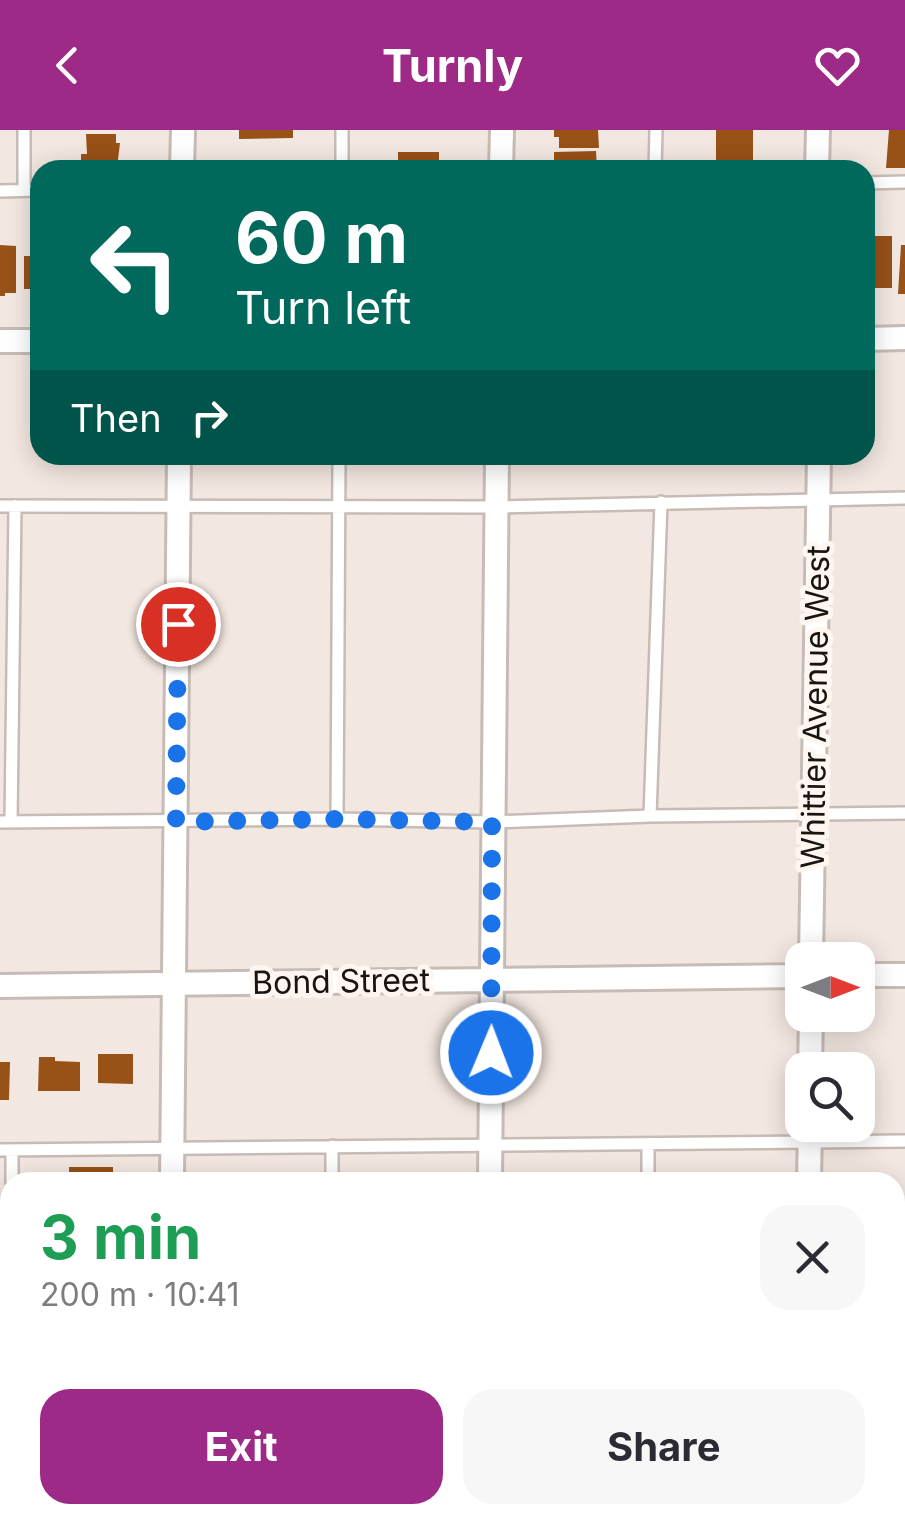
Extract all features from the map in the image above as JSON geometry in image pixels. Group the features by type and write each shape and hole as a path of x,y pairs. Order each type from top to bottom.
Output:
{"street":[{"path":"182,160 183,130"},
{"path":"501,160 502,130"},
{"path":"817,160 818,130"},
{"path":"875,339 905,338"},
{"path":"0,341 30,341"},
{"path":"172,1172 179,465"},
{"path":"490,1172 497,465"},
{"name":"Whittier Avenue West","path":"811,942 819,465"},
{"path":"875,975 905,975"},
{"name":"Bond Street","path":"0,986 785,976"},
{"path":"809,1172 810,1142"}],"lane":[{"path":"24,130 24,190"},
{"path":"342,130 342,160"},
{"path":"655,160 656,130"},
{"path":"875,183 905,182"},
{"path":"0,190 30,190"},
{"path":"336,819 339,465"},
{"path":"0,506 496,507 905,498"},
{"path":"650,816 661,502"},
{"path":"15,506 5,822 492,822 905,813"},
{"path":"6,1150 490,1147 648,1144 785,1136"},
{"path":"875,1139 905,1141"},
{"path":"648,1144 648,1172"},
{"path":"332,1146 332,1172"}],"building":[{"path":"239,130 293,130 293,138 239,139"},
{"path":"554,130 598,130 599,148 559,148"},
{"path":"716,130 753,130 753,160 716,160"},
{"path":"889,130 905,130 905,168 886,168"},
{"path":"86,134 116,134 116,143 120,143 118,160 81,160 81,154 87,154"},
{"path":"596,151 596,160 554,160 554,152"},
{"path":"398,152 439,152 439,160 398,160"},
{"path":"875,236 892,236 892,288 875,288"},
{"path":"0,245 16,246 16,293 5,296 0,296"},
{"path":"901,245 905,245 905,294 898,294"},
{"path":"24,256 30,256 30,289 24,289"},
{"path":"98,1054 133,1054 133,1084 98,1083"},
{"path":"39,1057 80,1062 80,1091 38,1091"},
{"path":"0,1062 10,1062 9,1100 0,1100"},
{"path":"69,1167 113,1167 113,1172 69,1172"}],"route":[{"path":"178,624 176,822 492,822 491,1053"}]}
